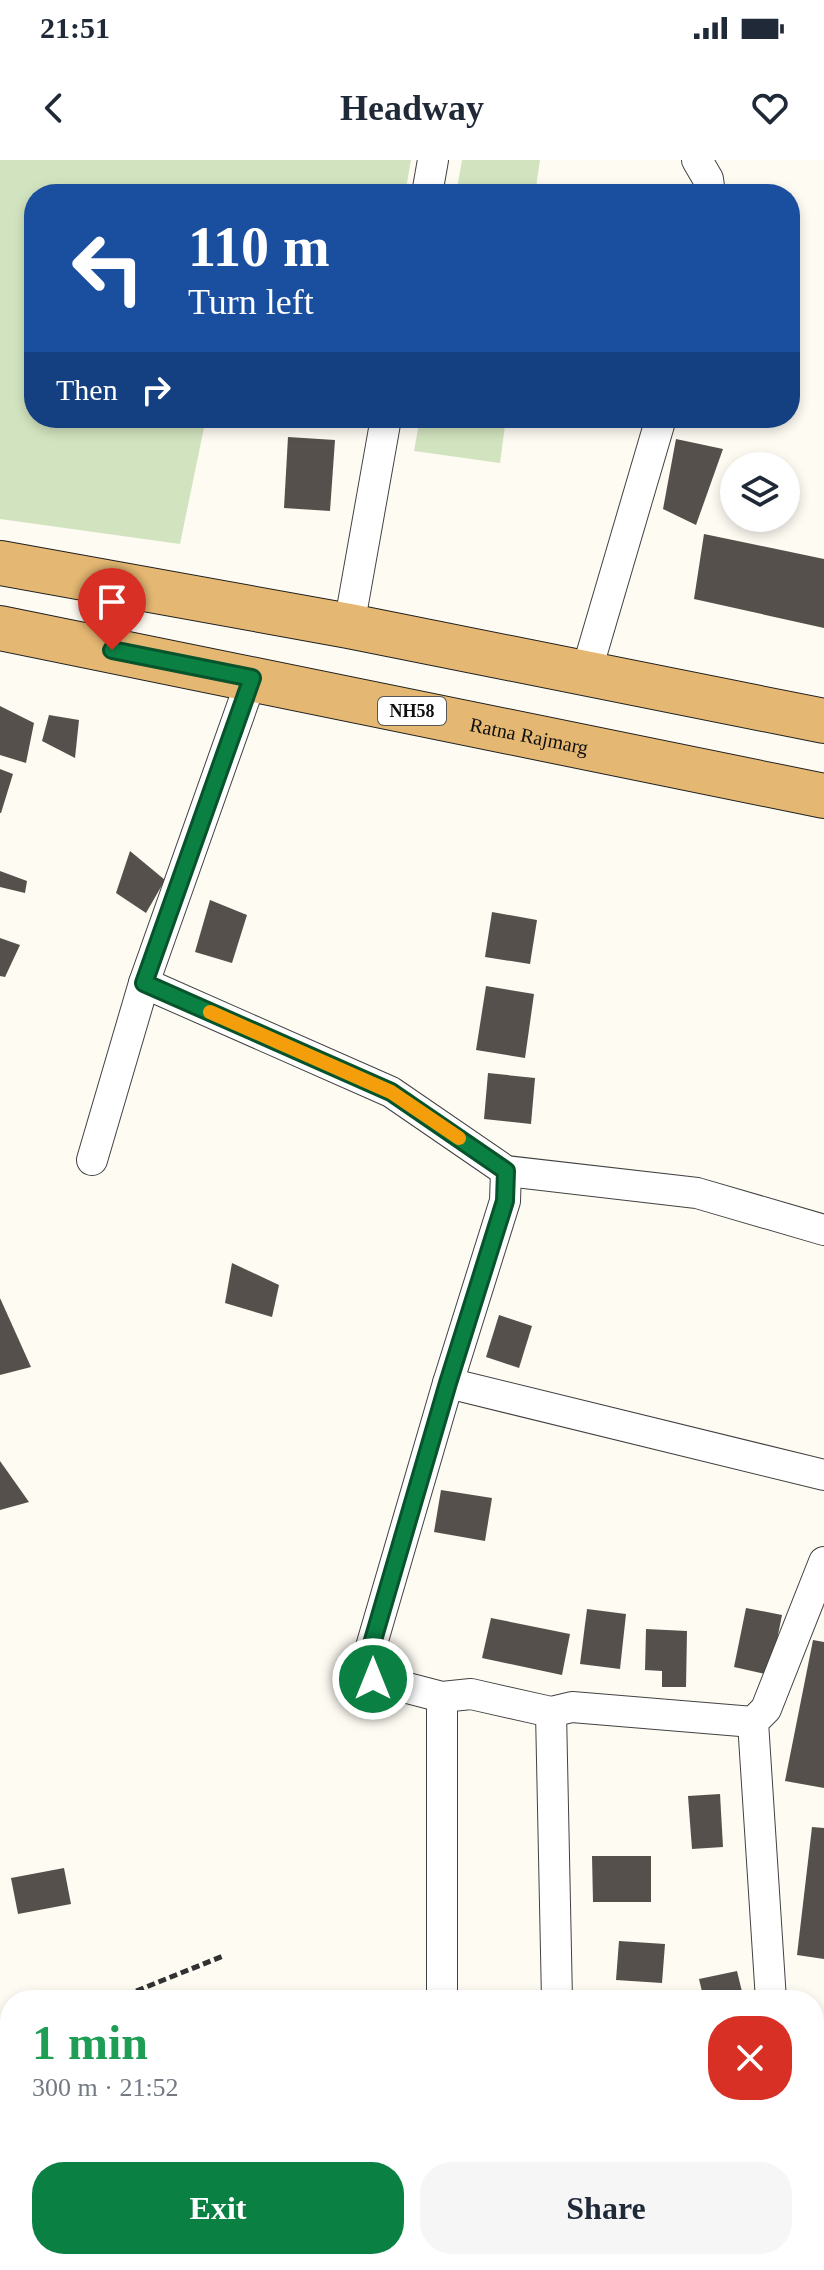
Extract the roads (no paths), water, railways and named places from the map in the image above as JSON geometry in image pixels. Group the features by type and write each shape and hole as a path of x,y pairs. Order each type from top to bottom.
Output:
{"highway":[{"path":"0,563 349,626 824,721"},
{"name":"Ratna Rajmarg","path":"0,628 824,796"}],"street":[{"path":"429,184 433,160"},
{"path":"697,160 709,184"},
{"path":"349,626 384,428"},
{"path":"586,673 658,428"},
{"path":"92,1160 144,983 252,678"},
{"path":"144,983 391,1092 506,1171 697,1193 824,1230"},
{"path":"506,1171 505,1201 371,1647 373,1679 442,1697 471,1694 551,1712 572,1707 753,1722"},
{"path":"448,1383 824,1475"},
{"path":"770,1990 753,1722 766,1709 824,1562"},
{"path":"442,1697 442,1990"},
{"path":"551,1712 557,1990"}]}
